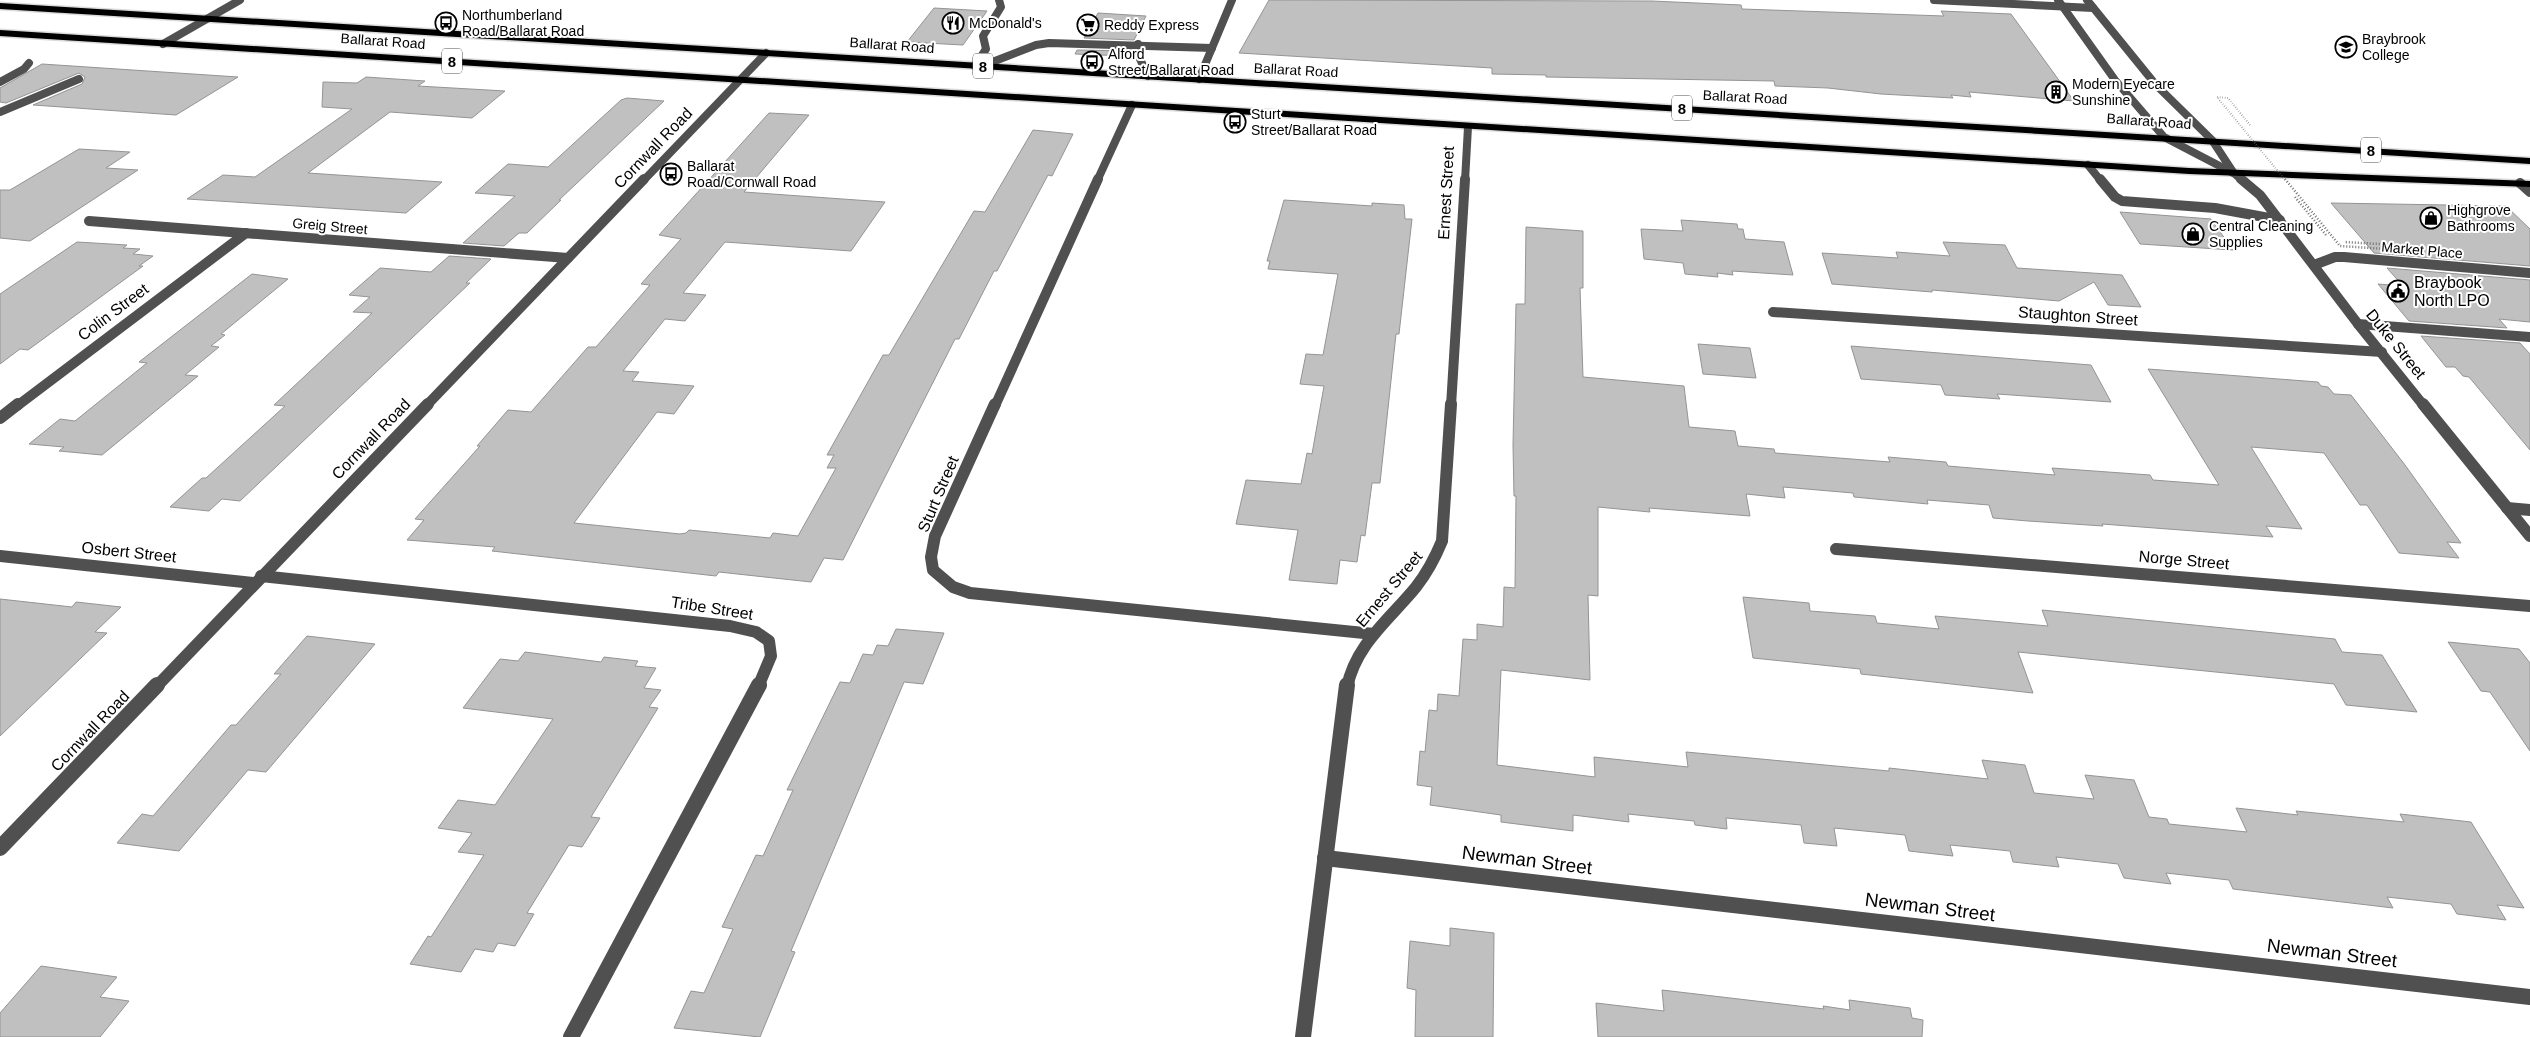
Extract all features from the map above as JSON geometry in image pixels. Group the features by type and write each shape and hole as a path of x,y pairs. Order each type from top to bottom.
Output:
{"highway":[{"name":"Ballarat Road","path":"0,6 2530,160"},
{"name":"Ballarat Road","path":"0,33 163,44 236,46 740,81 2235,174 2525,183"}],"street":[{"path":"163,44 240,0"},
{"path":"978,66 986,49 983,36 1001,8 999,0"},
{"path":"1200,79 1232,0"},
{"path":"1934,0 2061,3 2093,8"},
{"name":"Duke Street","path":"2086,0 2156,85 2212,140 2235,174"},
{"name":"Duke Street","path":"2061,3 2115,80 2148,121 2164,137 2235,174 2260,195 2358,324 2530,536"},
{"path":"978,66 1042,44 1138,44 1212,48"},
{"path":"1138,44 1140,59 1148,76"},
{"name":"Cornwall Road","path":"0,848 766,53"},
{"path":"0,82 24,69 29,63"},
{"path":"0,112 78,79"},
{"name":"Sturt Street","path":"1132,105 935,536 931,557 933,570 953,587 970,593 1374,634"},
{"name":"Ernest Street","path":"1303,1037 1342,711 1350,672 1359,653 1423,579 1437,559 1442,541 1468,127"},
{"path":"2088,165 2115,197 2122,201 2215,208 2280,220"},
{"path":"2525,183 2530,192"},
{"name":"Greig Street","path":"89,220 568,258"},
{"name":"Colin Street","path":"0,418 246,233"},
{"name":"Market Place","path":"2314,265 2329,259 2344,257 2530,273"},
{"name":"Staughton Street","path":"1773,312 2382,352"},
{"path":"2358,324 2530,336"},
{"path":"2507,508 2530,510"},
{"name":"Norge Street","path":"1836,549 2530,606"},
{"name":"Osbert Street","path":"0,556 257,580"},
{"name":"Tribe Street","path":"257,580 730,626 753,631 769,639 772,645 772,655 761,682 570,1037"},
{"name":"Newman Street","path":"1325,858 2530,997"}],"path":[{"path":"2250,125 2228,98 2217,97 2340,246 2418,251 2414,246 2344,242"},
{"path":"2293,196 2330,240"}],"building":[{"path":"1269,0 1652,1 1741,5 1742,9 1944,16 1941,11 2011,14 2074,101 1969,92 1971,97 1951,95 1953,98 1881,94 1828,88 1775,86 1774,81 1546,77 1546,75 1492,74 1492,68 1239,53"},
{"path":"934,8 987,11 963,45 907,42"},
{"path":"1098,13 1146,16 1134,40 1084,38"},
{"path":"1077,50 1128,51 1125,56 1075,54"},
{"path":"42,64 238,77 176,115 33,105 82,84 85,77 79,73 6,103 0,102 0,88"},
{"path":"366,77 425,81 418,86 505,91 472,118 390,112 308,173 442,182 406,213 187,199 223,175 255,177 352,109 322,107 323,82 357,83"},
{"path":"627,98 664,101 559,200 561,200 527,233 519,233 504,246 463,243 515,196 475,193 508,164 548,167 621,100"},
{"path":"769,113 809,115 744,192 885,202 851,251 725,242 683,293 706,295 685,321 665,319 623,371 639,372 632,381 694,386 674,414 657,412 574,523 680,534 686,533 689,530 770,538 773,533 798,536 836,468 827,468 834,455 827,455 883,355 889,355 974,211 985,212 1033,130 1073,134 1052,176 1048,175 997,271 994,271 959,339 955,339 843,560 824,558 811,582 719,572 716,576 492,551 495,547 407,540 424,520 415,519 480,446 477,446 508,410 531,412 588,347 596,347 650,285 641,284 681,239 659,235"},
{"path":"79,149 130,152 106,168 138,170 30,241 0,238 0,190 10,190"},
{"path":"1284,200 1372,206 1372,203 1404,205 1405,219 1412,219 1399,334 1396,334 1380,483 1372,483 1365,536 1361,535 1357,562 1340,560 1337,584 1289,580 1298,530 1236,524 1246,480 1301,484 1307,453 1312,454 1324,386 1300,384 1306,354 1323,355 1338,274 1268,269 1270,261 1267,261"},
{"name":"Highgrove Bathrooms","path":"2331,203 2506,206 2530,229 2530,266 2374,253"},
{"name":"Central Cleaning Supplies","path":"2120,212 2211,219 2233,250 2140,244"},
{"path":"1681,220 1737,224 1738,229 1743,229 1745,239 1784,242 1793,275 1732,271 1733,275 1717,273 1718,277 1685,274 1683,263 1644,259 1641,229 1683,231"},
{"path":"1526,227 1583,231 1583,288 1580,288 1583,377 1684,386 1689,427 1735,431 1738,446 1774,449 1775,453 1890,462 1888,457 1946,462 1948,466 2055,475 2052,468 2150,475 2153,480 2219,485 2148,369 2318,382 2321,386 2328,387 2334,394 2351,395 2405,465 2461,543 2447,542 2459,558 2399,553 2367,505 2360,505 2324,453 2251,447 2302,529 2266,526 2273,537 2102,524 2103,526 2028,521 1993,518 1989,505 1927,500 1928,504 1854,497 1853,493 1783,487 1785,498 1746,494 1750,516 1649,508 1650,512 1598,507 1598,596 1588,595 1590,680 1501,670 1497,765 1595,777 1594,757 1688,767 1686,752 1889,771 1889,768 1988,779 1982,760 2025,765 2034,793 2094,799 2085,775 2134,780 2149,817 2167,819 2169,824 2247,832 2236,808 2298,815 2296,811 2404,822 2400,814 2471,822 2524,908 2497,905 2506,920 2457,914 2451,904 2387,897 2393,908 2233,889 2229,880 2166,873 2171,884 2124,878 2118,864 2056,857 2059,867 2013,862 2010,851 1950,845 1953,856 1909,851 1905,835 1834,828 1837,846 1804,843 1801,825 1726,818 1727,829 1695,825 1694,821 1628,814 1629,822 1573,815 1573,831 1501,822 1501,815 1430,805 1432,787 1417,785 1420,751 1425,752 1429,710 1437,711 1438,694 1459,696 1463,639 1477,640 1477,624 1503,627 1504,587 1515,588 1516,496 1514,496 1513,445 1516,304 1525,304"},
{"path":"77,242 127,245 123,248 140,249 133,254 153,256 139,266 143,266 28,350 20,349 0,364 0,294"},
{"path":"1943,242 2005,245 2017,268 2122,275 2141,307 2108,305 2094,282 2059,301 1832,284 1822,253 1898,258 1896,252 1950,256"},
{"path":"449,256 491,259 466,283 470,283 240,501 222,499 209,511 170,507 202,478 206,478 285,406 274,405 372,313 353,312 370,297 349,295 380,268 431,272"},
{"path":"2387,268 2530,280 2530,322 2499,319 2507,328 2409,321 2378,284 2403,286"},
{"path":"252,274 288,279 221,334 225,335 211,346 219,347 185,375 198,376 102,455 59,451 64,447 29,444 60,419 75,421 147,363 139,362"},
{"path":"2421,336 2520,343 2530,354 2530,450 2469,377 2463,376 2455,367 2446,367"},
{"path":"1698,344 1750,348 1756,378 1703,374"},
{"path":"1851,346 2091,365 2111,402 1997,394 2000,399 1945,395 1941,385 1861,379"},
{"path":"1743,597 1809,603 1810,611 1875,616 1877,623 1939,629 1935,616 2048,626 2042,610 2335,639 2342,652 2382,655 2417,712 2346,705 2334,684 2018,652 2033,693 1861,674 1860,669 1753,658"},
{"path":"0,599 72,607 76,602 121,607 95,632 107,633 0,736"},
{"path":"896,629 944,633 923,684 904,682 791,951 795,952 760,1037 674,1028 691,991 704,993 733,929 722,927 756,855 763,856 793,790 787,790 840,682 850,683 863,654 873,655 877,645 888,646"},
{"path":"307,636 375,644 266,772 248,770 179,851 117,843 142,814 153,816 231,725 236,725 281,674 274,674"},
{"path":"2448,642 2519,649 2530,663 2530,751 2490,692 2481,691"},
{"path":"525,652 601,662 604,657 638,661 635,666 656,668 644,688 661,690 649,707 658,708 591,817 600,818 582,847 569,845 527,913 534,914 515,946 498,943 493,952 475,949 461,972 410,964 428,936 431,937 484,855 458,852 472,833 438,828 458,800 495,805 553,719 463,708 500,659 518,661"},
{"path":"1450,928 1494,933 1493,1037 1415,1037 1416,990 1407,988 1410,941 1450,946"},
{"path":"41,966 117,977 100,997 129,1001 100,1037 0,1037 0,1013"},
{"path":"1662,990 1824,1009 1823,1006 1850,1010 1849,1000 1910,1008 1912,1018 1923,1020 1922,1037 1598,1037 1596,1003 1664,1011"}],"place":[{"name":"Northumberland Road/Ballarat Road","path":"446,23"},
{"name":"McDonald's","path":"953,23"},
{"name":"Reddy Express","path":"1088,25"},
{"name":"Braybrook College","path":"2346,47"},
{"name":"Alford Street/Ballarat Road","path":"1092,62"},
{"name":"Modern Eyecare Sunshine","path":"2056,92"},
{"name":"Sturt Street/Ballarat Road","path":"1235,122"},
{"name":"Ballarat Road/Cornwall Road","path":"671,174"},
{"name":"Highgrove Bathrooms","path":"2431,218"},
{"name":"Central Cleaning Supplies","path":"2193,234"},
{"name":"Braybook North LPO","path":"2398,291"}]}
